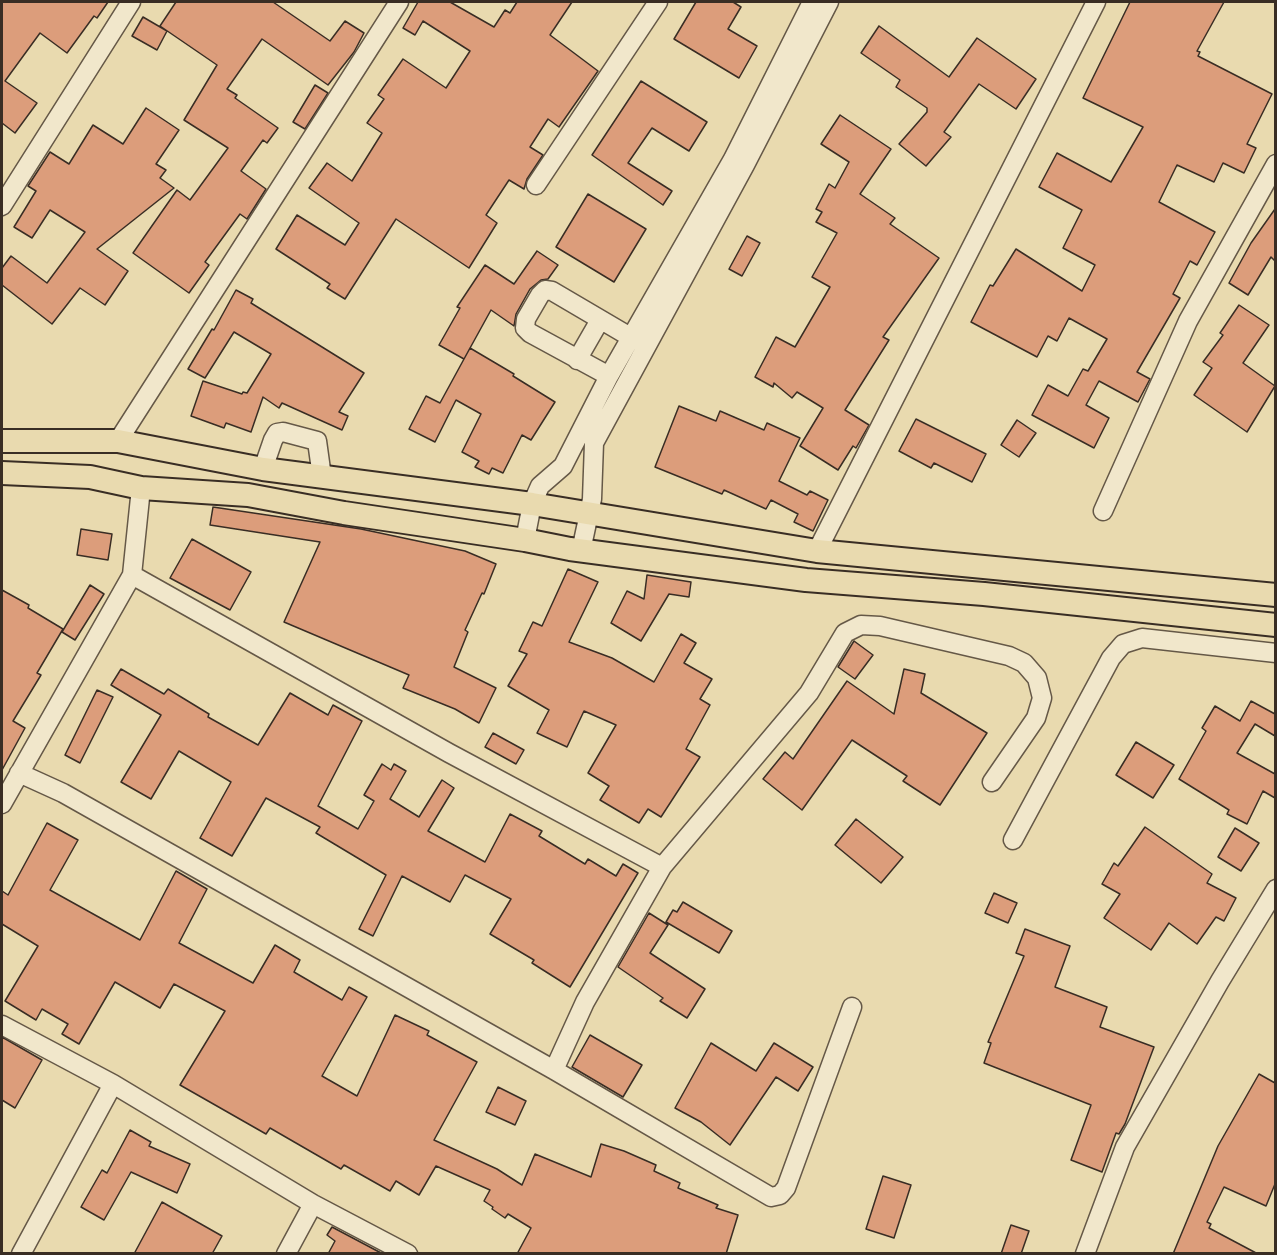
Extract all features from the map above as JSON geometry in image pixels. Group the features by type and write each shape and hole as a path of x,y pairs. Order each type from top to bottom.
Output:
{"main road":[{"path":"2,441 118,441 264,469 532,504 817,551 1275,595"},
{"path":"3,478 90,477 141,488 248,495 344,513 525,540 581,551 806,580 984,594 1275,625"}],"street":[{"path":"2,206 131,2"},
{"path":"118,441 399,2"},
{"path":"536,185 658,2"},
{"path":"581,551 590,514 594,443 659,306 813,2"},
{"path":"525,540 532,504 540,486 563,466 609,376 632,338 659,306 829,2"},
{"path":"817,551 1096,2"},
{"path":"1103,511 1188,321 1275,165"},
{"path":"609,376 530,333 525,328 526,319 545,290 552,291 632,338"},
{"path":"577,360 600,320"},
{"path":"264,469 273,440 277,433 283,432 313,438 317,441 322,477"},
{"path":"2,804 132,575 141,488"},
{"path":"132,575 449,753 662,867"},
{"path":"554,1070 585,1002 662,867 809,693 845,633 861,625 880,626 1009,656 1024,663 1037,678 1042,698 1036,718 992,782"},
{"path":"1013,840 1111,658 1123,644 1142,638 1275,653"},
{"path":"19,773 63,793 554,1070 771,1197 780,1195 786,1188 852,1007"},
{"path":"1085,1254 1125,1147 1275,889"},
{"path":"2,1025 112,1084 313,1204 408,1254"},
{"path":"21,1254 112,1084"},
{"path":"286,1254 313,1204"}],"building":[{"path":"2,2 108,2 97,18 94,16 67,53 40,33 5,81 37,103 15,133 2,123"},
{"path":"176,2 273,2 330,41 345,21 364,33 354,52 328,85 262,39 227,89 237,95 235,98 278,128 267,143 263,140 241,171 266,189 247,219 240,214 205,262 209,265 189,293 133,253 177,190 190,200 228,148 184,120 217,65 160,26"},
{"path":"418,2 450,2 494,27 505,10 510,13 517,2 572,2 550,35 598,71 559,127 548,119 530,147 543,155 527,179 524,189 509,180 486,215 497,223 469,268 396,219 345,299 327,288 330,284 276,249 297,215 345,245 359,223 309,188 327,163 352,181 382,133 367,123 384,99 378,95 403,59 446,88 470,51 423,21 415,35 403,28"},
{"path":"696,2 733,2 741,7 728,29 757,46 739,78 674,39"},
{"path":"1130,2 1224,2 1197,51 1200,52 1198,56 1272,94 1247,144 1256,148 1244,173 1223,163 1214,182 1177,165 1159,202 1215,232 1197,265 1190,261 1173,294 1180,298 1137,372 1150,379 1138,402 1099,381 1086,405 1109,418 1094,448 1032,415 1048,385 1068,396 1083,369 1088,371 1107,339 1069,318 1057,341 1048,336 1037,357 971,322 990,285 993,286 1016,249 1082,291 1095,265 1063,248 1082,210 1039,187 1057,153 1111,182 1143,127 1083,98"},
{"path":"143,17 167,31 157,50 132,36"},
{"path":"879,26 949,77 977,38 1036,79 1016,109 979,84 944,132 951,137 926,166 899,144 927,112 927,108 896,87 900,80 861,53"},
{"path":"641,81 707,122 689,151 652,128 628,163 672,191 663,205 592,155"},
{"path":"315,85 328,93 305,129 293,122"},
{"path":"146,108 179,130 156,164 166,170 160,178 174,188 97,249 128,271 105,305 80,288 52,324 2,285 2,268 11,256 47,283 85,232 50,210 32,238 14,227 36,191 28,186 50,152 69,164 93,125 123,144"},
{"path":"840,115 891,149 860,194 895,218 890,224 939,258 883,337 889,340 845,410 869,425 856,448 853,446 838,470 800,446 823,408 797,392 792,398 774,383 773,387 755,377 776,337 795,347 830,287 812,277 837,233 816,222 822,212 816,209 829,184 835,188 849,162 821,144"},
{"path":"588,194 646,229 614,282 556,247"},
{"path":"1275,209 1275,261 1271,257 1248,295 1229,283 1251,243"},
{"path":"747,236 760,243 742,276 729,269"},
{"path":"537,251 558,265 548,279 541,280 530,289 516,314 514,326 491,310 464,359 439,345 460,308 457,307 485,265 514,284"},
{"path":"236,290 253,299 251,303 364,373 339,412 348,416 342,430 282,403 279,408 263,397 251,432 226,423 224,428 191,416 203,381 242,394 247,393 271,354 234,332 205,378 188,369 212,329 214,330"},
{"path":"1239,305 1269,325 1243,363 1275,386 1247,432 1194,395 1212,368 1203,362 1223,335 1220,333"},
{"path":"470,348 555,402 531,440 522,435 503,473 492,468 489,474 475,467 479,461 462,452 481,414 456,400 435,442 409,429 426,396 440,403"},
{"path":"679,406 716,421 720,411 764,430 767,423 800,438 779,481 807,495 810,491 828,500 813,531 794,522 798,514 771,500 766,509 724,490 722,494 655,467"},
{"path":"916,419 986,454 972,482 934,463 931,468 899,451"},
{"path":"1017,420 1036,433 1019,457 1001,445"},
{"path":"213,507 361,529 465,551 496,564 484,594 482,593 465,630 468,632 454,667 496,688 479,723 455,709 403,688 409,675 284,622 320,542 210,525"},
{"path":"81,529 112,534 108,560 77,555"},
{"path":"192,539 251,572 230,610 170,578"},
{"path":"568,569 598,582 569,642 612,658 654,682 681,634 696,643 684,663 712,679 700,699 710,705 686,749 700,757 661,817 648,809 639,823 600,800 609,786 588,773 616,725 584,711 567,747 537,733 549,710 508,686 527,654 519,651 533,622 542,626"},
{"path":"647,575 691,582 689,597 669,594 641,641 611,623 627,591 644,599"},
{"path":"90,585 104,594 75,640 62,632"},
{"path":"2,590 29,605 28,608 63,629 37,673 41,675 13,721 25,728 2,770"},
{"path":"854,641 873,655 855,679 838,667"},
{"path":"121,669 164,694 168,689 209,714 208,717 258,745 290,693 328,715 333,705 362,721 318,806 358,829 374,801 364,795 382,764 391,770 394,764 406,771 390,799 419,817 442,780 454,788 428,831 485,862 510,814 542,831 539,836 585,864 588,859 616,876 623,864 638,873 570,987 532,963 534,960 490,934 511,899 465,875 450,902 402,876 373,936 359,929 386,875 316,833 320,827 266,798 232,856 200,838 231,782 179,751 151,799 121,782 161,715 111,685"},
{"path":"904,669 925,674 921,693 987,733 940,805 903,781 907,776 852,740 802,810 763,779 785,752 793,759 847,681 894,714"},
{"path":"97,690 113,697 80,763 65,755"},
{"path":"1251,701 1275,714 1275,736 1255,724 1237,753 1275,774 1275,798 1263,791 1247,824 1227,814 1229,810 1179,779 1206,731 1202,728 1215,706 1240,721"},
{"path":"493,733 524,750 516,764 485,747"},
{"path":"1136,742 1174,765 1153,798 1116,775"},
{"path":"856,819 903,857 881,883 835,845"},
{"path":"47,823 78,840 50,890 140,940 176,871 207,889 179,943 253,983 275,945 300,960 294,972 342,1000 349,987 367,997 322,1076 357,1096 395,1015 429,1031 427,1035 477,1062 434,1140 497,1169 522,1185 535,1154 591,1177 601,1144 624,1151 656,1165 654,1171 680,1183 678,1188 718,1205 716,1208 738,1215 726,1254 517,1254 531,1228 508,1214 505,1218 492,1209 493,1207 484,1201 490,1190 436,1166 419,1195 396,1181 390,1191 344,1165 341,1169 270,1128 266,1134 180,1085 225,1011 174,984 160,1008 115,982 79,1044 62,1034 68,1024 42,1009 36,1020 5,1001 38,946 2,924 2,891 8,895"},
{"path":"1145,827 1212,874 1207,883 1236,898 1224,921 1216,917 1197,944 1169,923 1151,950 1104,918 1120,894 1102,884 1114,863 1118,866"},
{"path":"1235,828 1259,843 1241,871 1218,857"},
{"path":"994,893 1017,903 1008,923 985,913"},
{"path":"683,902 732,931 719,953 666,922 673,910 677,912"},
{"path":"649,913 668,925 650,953 705,989 687,1018 660,1001 663,998 618,967"},
{"path":"1025,929 1070,946 1055,987 1107,1007 1100,1027 1154,1047 1125,1124 1119,1134 1116,1133 1102,1172 1071,1160 1091,1105 984,1063 991,1043 988,1042 1024,956 1016,953"},
{"path":"590,1035 642,1065 623,1097 572,1067"},
{"path":"2,1037 42,1060 15,1108 2,1100"},
{"path":"711,1043 756,1071 774,1043 813,1067 798,1091 776,1077 730,1145 701,1122 675,1108"},
{"path":"1259,1074 1275,1083 1275,1184 1266,1206 1224,1187 1207,1222 1211,1224 1209,1228 1258,1254 1173,1254 1218,1146"},
{"path":"498,1087 526,1101 515,1125 486,1112"},
{"path":"130,1130 151,1142 149,1146 190,1164 177,1193 131,1172 104,1220 81,1207 102,1170 107,1173"},
{"path":"883,1176 911,1185 894,1238 866,1229"},
{"path":"162,1202 222,1236 212,1254 134,1254"},
{"path":"1011,1225 1029,1231 1021,1254 1001,1254"},
{"path":"332,1227 383,1254 328,1254 335,1241 327,1235"}]}
